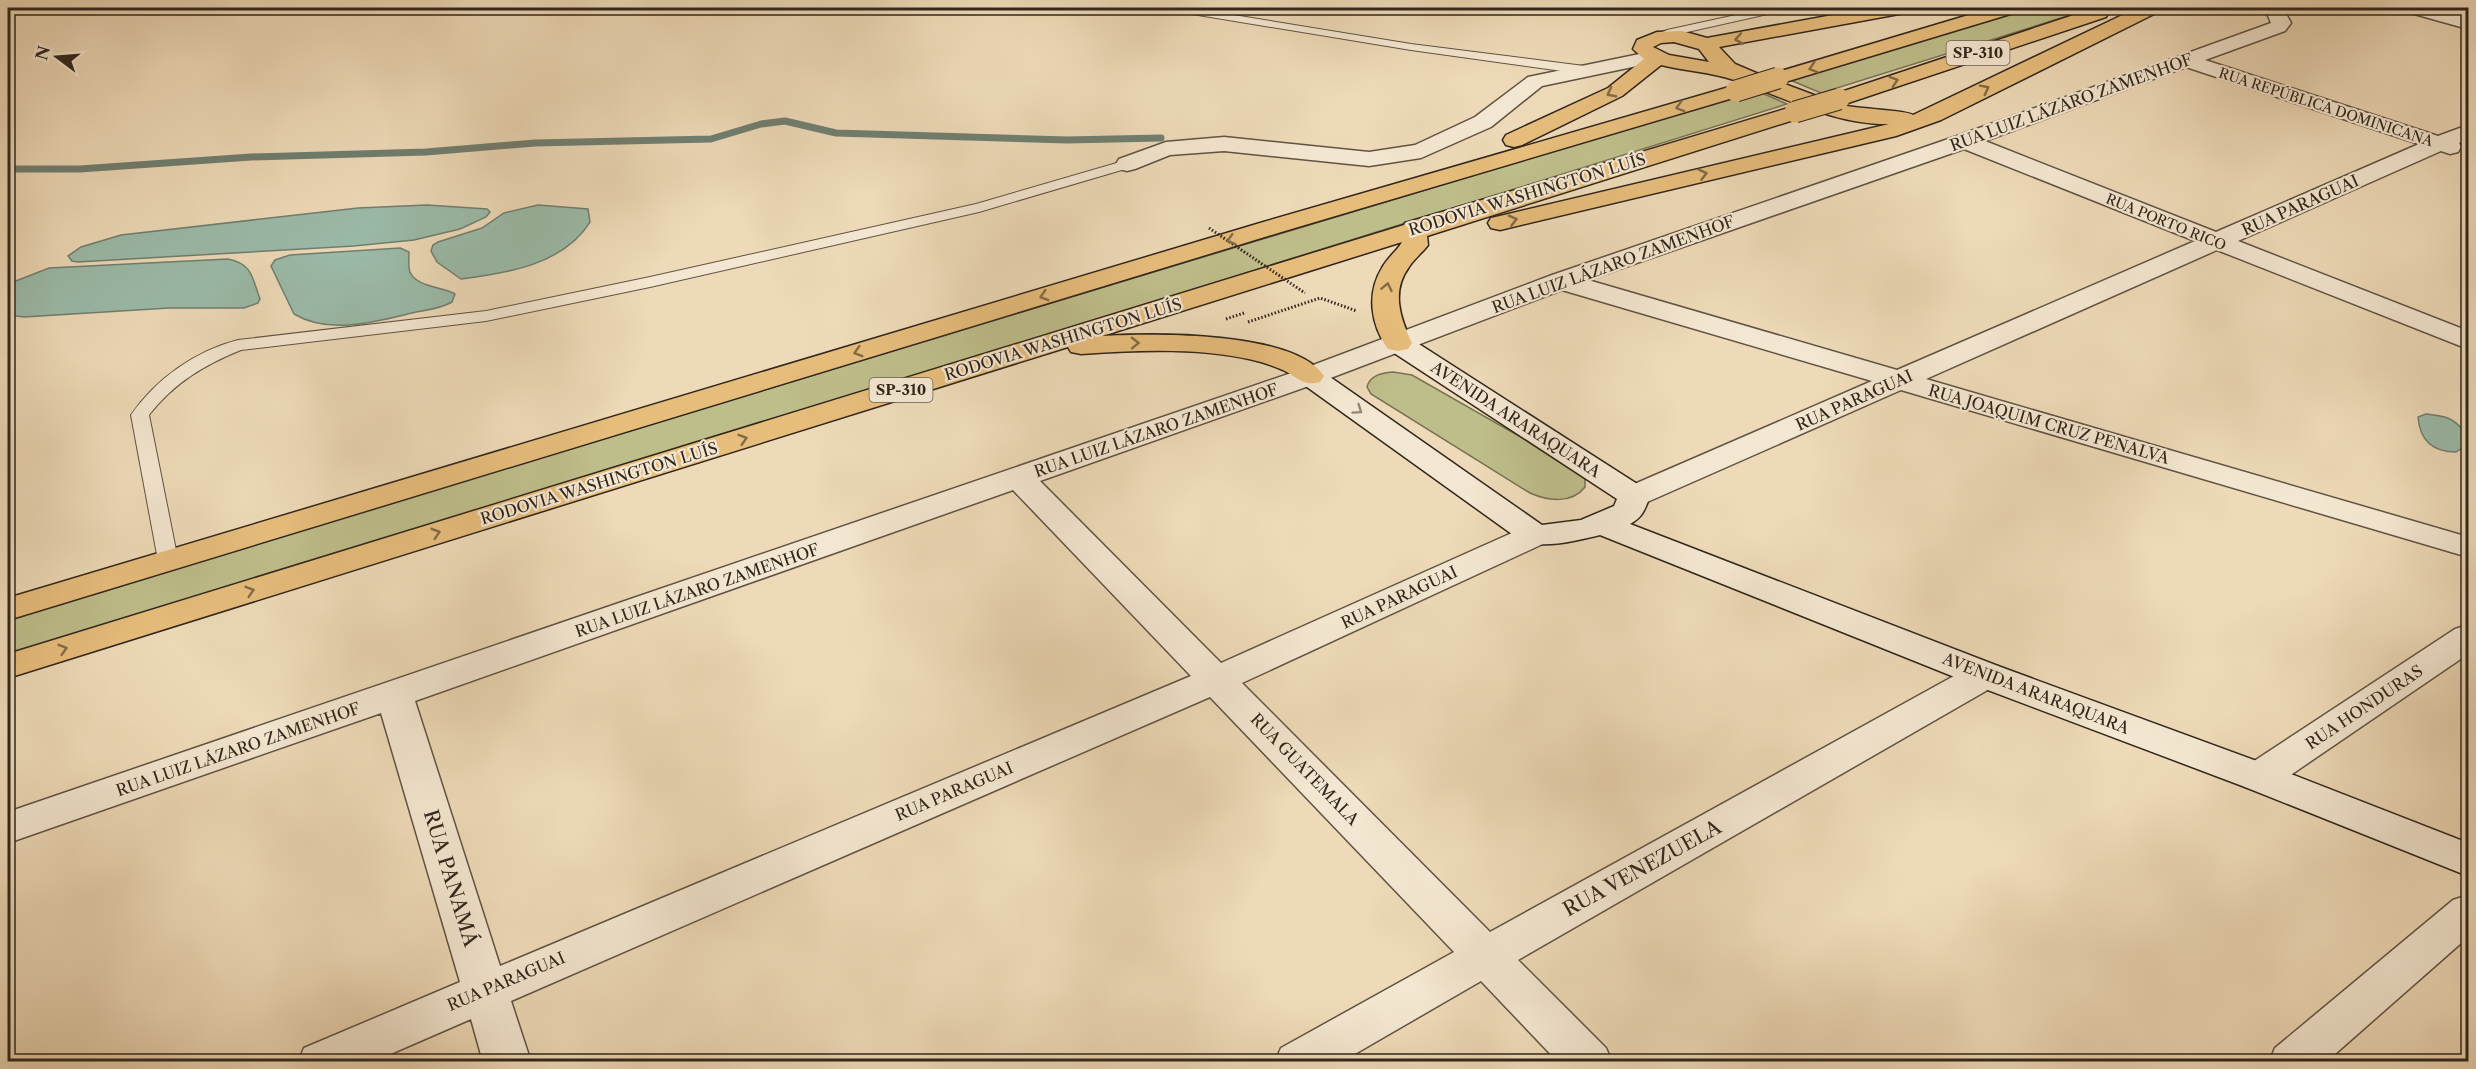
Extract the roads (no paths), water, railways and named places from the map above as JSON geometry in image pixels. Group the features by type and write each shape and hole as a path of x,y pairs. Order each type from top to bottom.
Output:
{"highway":[{"path":"1269,228 1476,158 1615,92 1632,80 1653,52 1678,38 1703,38 1899,8"},
{"name":"SP-310","path":"8,609 1269,228 1738,83 1778,78 2010,8"},
{"name":"RODOVIA WASHINGTON LUÍS","path":"8,666 913,386 1414,228 1795,112 1842,106 2117,8"},
{"path":"1398,343 1388,323 1384,302 1386,288 1397,261 1415,245 1414,228 1460,230 1494,225 1905,127 2151,8"},
{"path":"1703,38 1720,63 1738,83"},
{"path":"1653,52 1738,83 1895,118 1933,115"},
{"path":"1842,106 1856,123 1855,129 1842,141"},
{"path":"913,386 1065,348 1149,342 1257,353 1293,363 1310,376"}],"street":[{"name":"RUA LUIZ LÁZARO ZAMENHOF","path":"8,828 1310,376 1561,281 1965,141 2278,27 2281,23 2275,11 2278,8"},
{"path":"2414,8 2469,23"},
{"path":"1127,164 1166,149 1224,144 1369,159 1421,152 1483,122 1535,81 1653,52"},
{"name":"RUA REPÚBLICA DOMINICANA","path":"2184,60 2469,153"},
{"name":"RUA PARAGUAI","path":"321,1062 485,990 1218,679 1535,535 1569,533 1604,525 1628,512 1634,496 2469,131"},
{"name":"RUA PORTO RICO","path":"1965,141 2469,341"},
{"name":"RUA JOAQUIM CRUZ PENALVA","path":"1561,281 2469,547"},
{"name":"AVENIDA ARARAQUARA","path":"1398,343 1634,496"},
{"path":"1310,376 1535,535"},
{"name":"RUA GUATEMALA","path":"1019,478 1218,679 1589,1062"},
{"name":"AVENIDA ARARAQUARA","path":"1604,525 1985,675 2259,777 2469,860"},
{"name":"RUA HONDURAS","path":"2259,777 2469,637"},
{"name":"RUA VENEZUELA","path":"1299,1062 1985,675"},
{"name":"RUA PANAMÁ","path":"395,695 507,1062"},
{"path":"2292,1062 2469,912"}],"lane":[{"path":"1174,8 1411,47 1584,70"},
{"path":"1703,38 1778,8"},
{"path":"168,560 140,415 157,392 182,370 208,357 238,345 486,316 650,282 979,208 1127,164"}],"waterway":[{"path":"8,169 80,169 251,157 426,152 535,143 711,139 761,124 785,121 836,133 1067,140 1161,138"}]}
